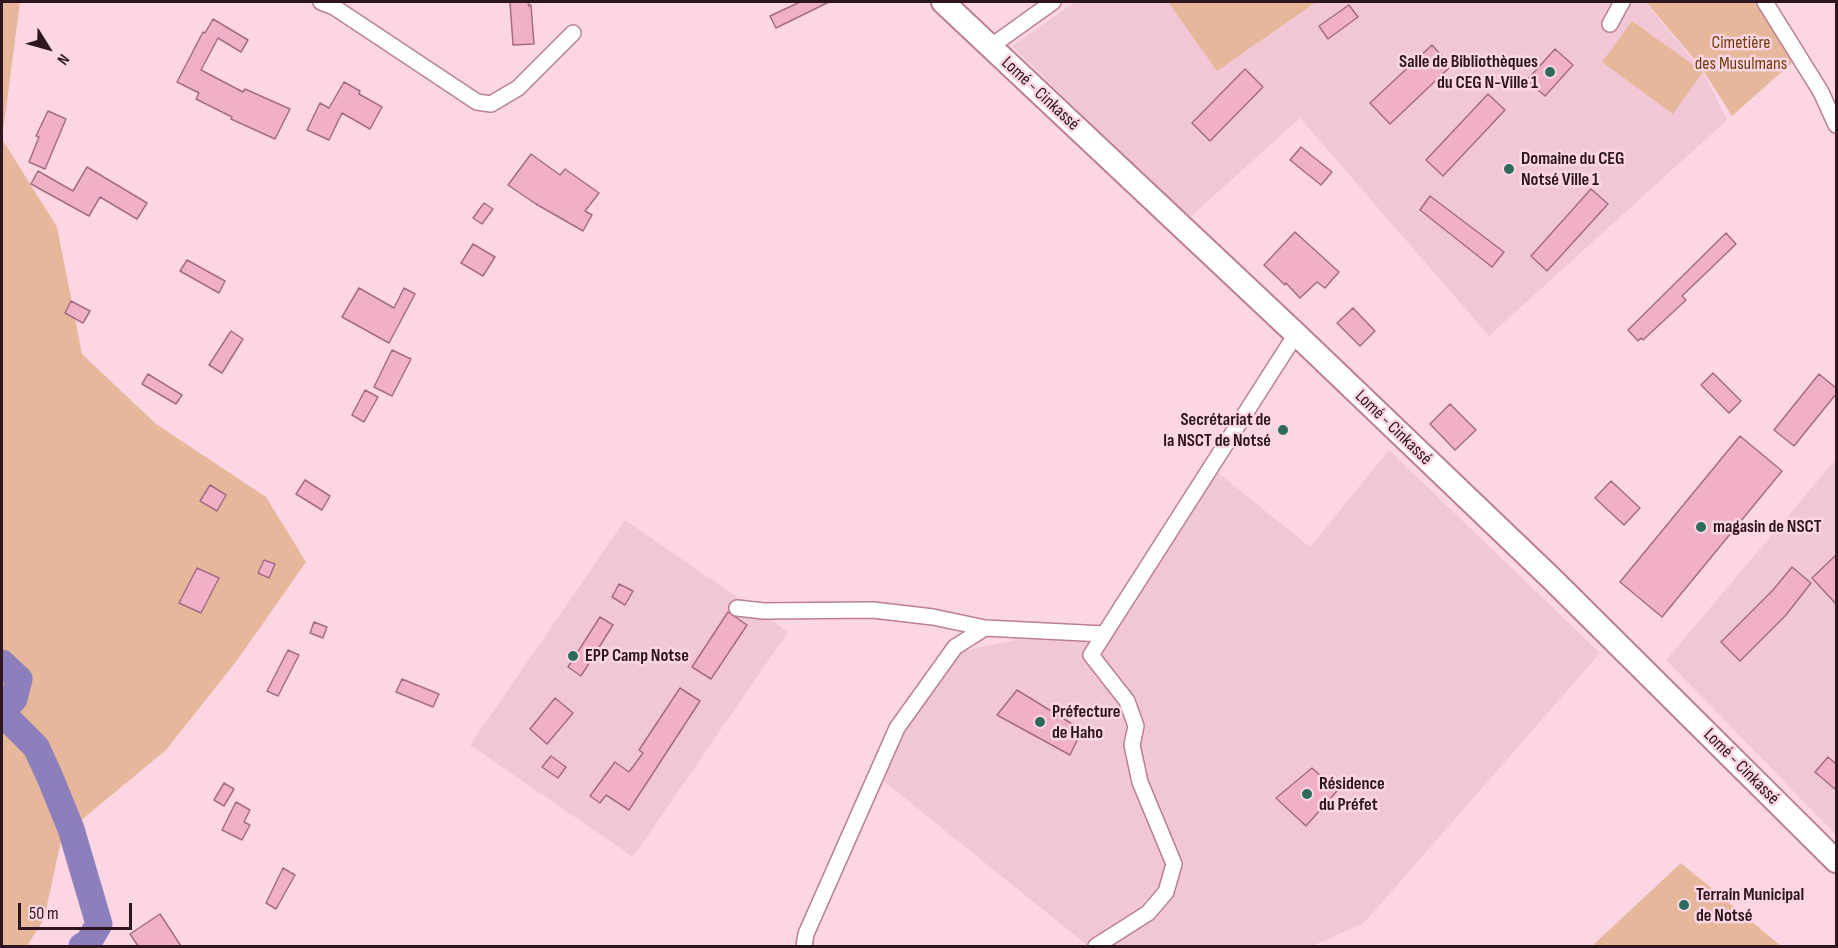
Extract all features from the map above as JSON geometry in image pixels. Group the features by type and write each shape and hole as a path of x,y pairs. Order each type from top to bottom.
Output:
{"highway":[{"name":"Lomé - Cinkassé","path":"943,2 1296,334 1560,587 1836,861"}],"street":[{"path":"321,2 334,7 477,102 491,104 518,88 573,33"},
{"path":"990,48 1053,2"},
{"path":"1610,24 1622,2"},
{"path":"1765,2 1821,92 1836,126"},
{"path":"1096,946 1148,913 1166,892 1174,864 1140,782 1132,745 1136,726 1127,701 1091,655 1296,334"},
{"path":"736,608 764,611 873,610 933,617 985,628 1104,634"},
{"path":"804,946 806,934 897,728 955,647 985,628"}],"shaded area":[{"name":"Domaine du CEG Notsé Ville 1","path":"1075,2 1645,2 1703,72 1727,120 1489,336 1300,118 1188,219 1012,46"},
{"path":"1389,450 1600,653 1364,923 1312,946 1088,946 881,779 903,728 961,651 1025,638 1088,642 1122,621 1216,471 1310,547"},
{"path":"1836,459 1836,835 1666,660"},
{"path":"625,520 788,632 633,857 470,745"}],"green space":[{"path":"2,2 20,2 2,139"},
{"path":"1168,2 1316,2 1217,71"},
{"name":"Cimetière des Musulmans","path":"1646,2 1755,2 1795,60 1732,116 1701,67"},
{"path":"1632,21 1703,72 1673,114 1602,62"},
{"path":"2,139 57,227 82,354 156,424 266,497 306,562 238,659 166,750 62,836 44,919 27,946 2,946"},
{"name":"Terrain Municipal de Notsé","path":"1681,863 1781,946 1592,946"}],"building":[{"path":"510,2 528,2 529,6 531,5 534,44 513,45"},
{"path":"800,2 829,2 776,28 770,16"},
{"path":"1349,5 1358,17 1328,39 1319,26"},
{"path":"213,19 248,40 241,52 218,38 201,70 243,92 245,89 290,109 275,139 231,119 232,117 196,99 199,93 177,82 203,32 205,33"},
{"path":"1432,45 1451,66 1390,124 1370,103"},
{"name":"Salle de Bibliothèques du CEG N-Ville 1","path":"1555,49 1573,65 1545,96 1527,80"},
{"path":"1245,69 1263,87 1210,141 1192,123"},
{"path":"344,82 382,107 370,129 342,113 329,140 307,130 320,103 329,108"},
{"path":"1488,94 1505,110 1443,176 1426,160"},
{"path":"48,111 66,119 45,169 29,162 39,137 36,136"},
{"path":"1301,147 1332,172 1321,185 1290,160"},
{"path":"531,154 560,175 565,169 599,193 585,211 592,215 583,231 508,185"},
{"path":"87,167 147,203 137,219 100,197 89,216 31,184 38,171 73,191"},
{"path":"1591,189 1608,204 1547,271 1531,256"},
{"path":"1430,196 1504,252 1492,267 1420,210"},
{"path":"484,203 493,209 482,224 473,218"},
{"path":"1295,232 1339,272 1325,288 1317,282 1300,298 1264,265"},
{"path":"1726,233 1736,244 1682,296 1686,300 1643,340 1641,338 1638,341 1628,330"},
{"path":"473,244 495,257 483,276 461,263"},
{"path":"187,260 225,281 219,293 180,271"},
{"path":"359,288 394,308 404,288 415,294 389,343 342,317"},
{"path":"71,301 90,311 83,323 65,313"},
{"path":"1353,308 1375,331 1360,346 1337,323"},
{"path":"231,331 243,339 222,373 209,365"},
{"path":"392,350 411,359 392,396 374,387"},
{"path":"1713,373 1741,401 1729,413 1701,385"},
{"path":"148,374 182,395 176,404 142,384"},
{"path":"1819,374 1836,388 1836,394 1794,446 1774,430"},
{"path":"365,390 378,397 364,422 352,415"},
{"path":"1450,404 1476,430 1455,450 1430,424"},
{"name":"magasin de NSCT","path":"1740,436 1782,471 1662,617 1620,582"},
{"path":"305,480 330,496 322,510 296,494"},
{"path":"1611,481 1640,508 1624,525 1595,498"},
{"path":"210,485 226,495 217,511 200,501"},
{"path":"1836,555 1836,604 1812,578"},
{"path":"264,560 275,564 269,578 258,573"},
{"path":"1792,567 1811,583 1786,615 1740,661 1721,642 1773,590"},
{"path":"197,568 219,578 201,613 179,603"},
{"path":"619,584 633,591 625,605 612,597"},
{"path":"728,612 747,625 711,679 692,667"},
{"path":"600,617 613,625 581,676 568,667"},
{"path":"314,622 327,627 323,638 310,633"},
{"path":"288,650 299,655 278,696 267,691"},
{"path":"402,679 439,694 433,707 396,692"},
{"path":"680,688 700,701 629,810 606,795 600,803 590,796 615,762 629,772 643,753 639,750"},
{"name":"Préfecture de Haho","path":"1017,690 1082,730 1070,755 997,715"},
{"path":"555,698 573,713 547,744 530,729"},
{"path":"551,756 566,767 558,778 542,767"},
{"path":"1828,757 1836,764 1836,790 1815,772"},
{"name":"Résidence du Préfet","path":"1312,768 1337,791 1306,826 1276,798"},
{"path":"224,783 234,789 224,806 214,800"},
{"path":"236,802 250,810 244,822 250,825 242,840 222,830"},
{"path":"283,868 295,875 276,909 266,903"},
{"path":"160,914 181,946 138,946 130,934"}],"waterway":[{"path":"2,663 19,679 14,699 2,711"},
{"path":"2,713 36,747 71,829 99,924 88,943 82,946"}],"place":[{"name":"Salle de Bibliothèques du CEG N-Ville 1","path":"1550,72"},
{"name":"Domaine du CEG Notsé Ville 1","path":"1509,169"},
{"name":"Secrétariat de la NSCT de Notsé","path":"1283,430"},
{"name":"magasin de NSCT","path":"1701,527"},
{"name":"EPP Camp Notse","path":"573,656"},
{"name":"Préfecture de Haho","path":"1040,722"},
{"name":"Résidence du Préfet","path":"1307,794"},
{"name":"Terrain Municipal de Notsé","path":"1684,905"}]}
